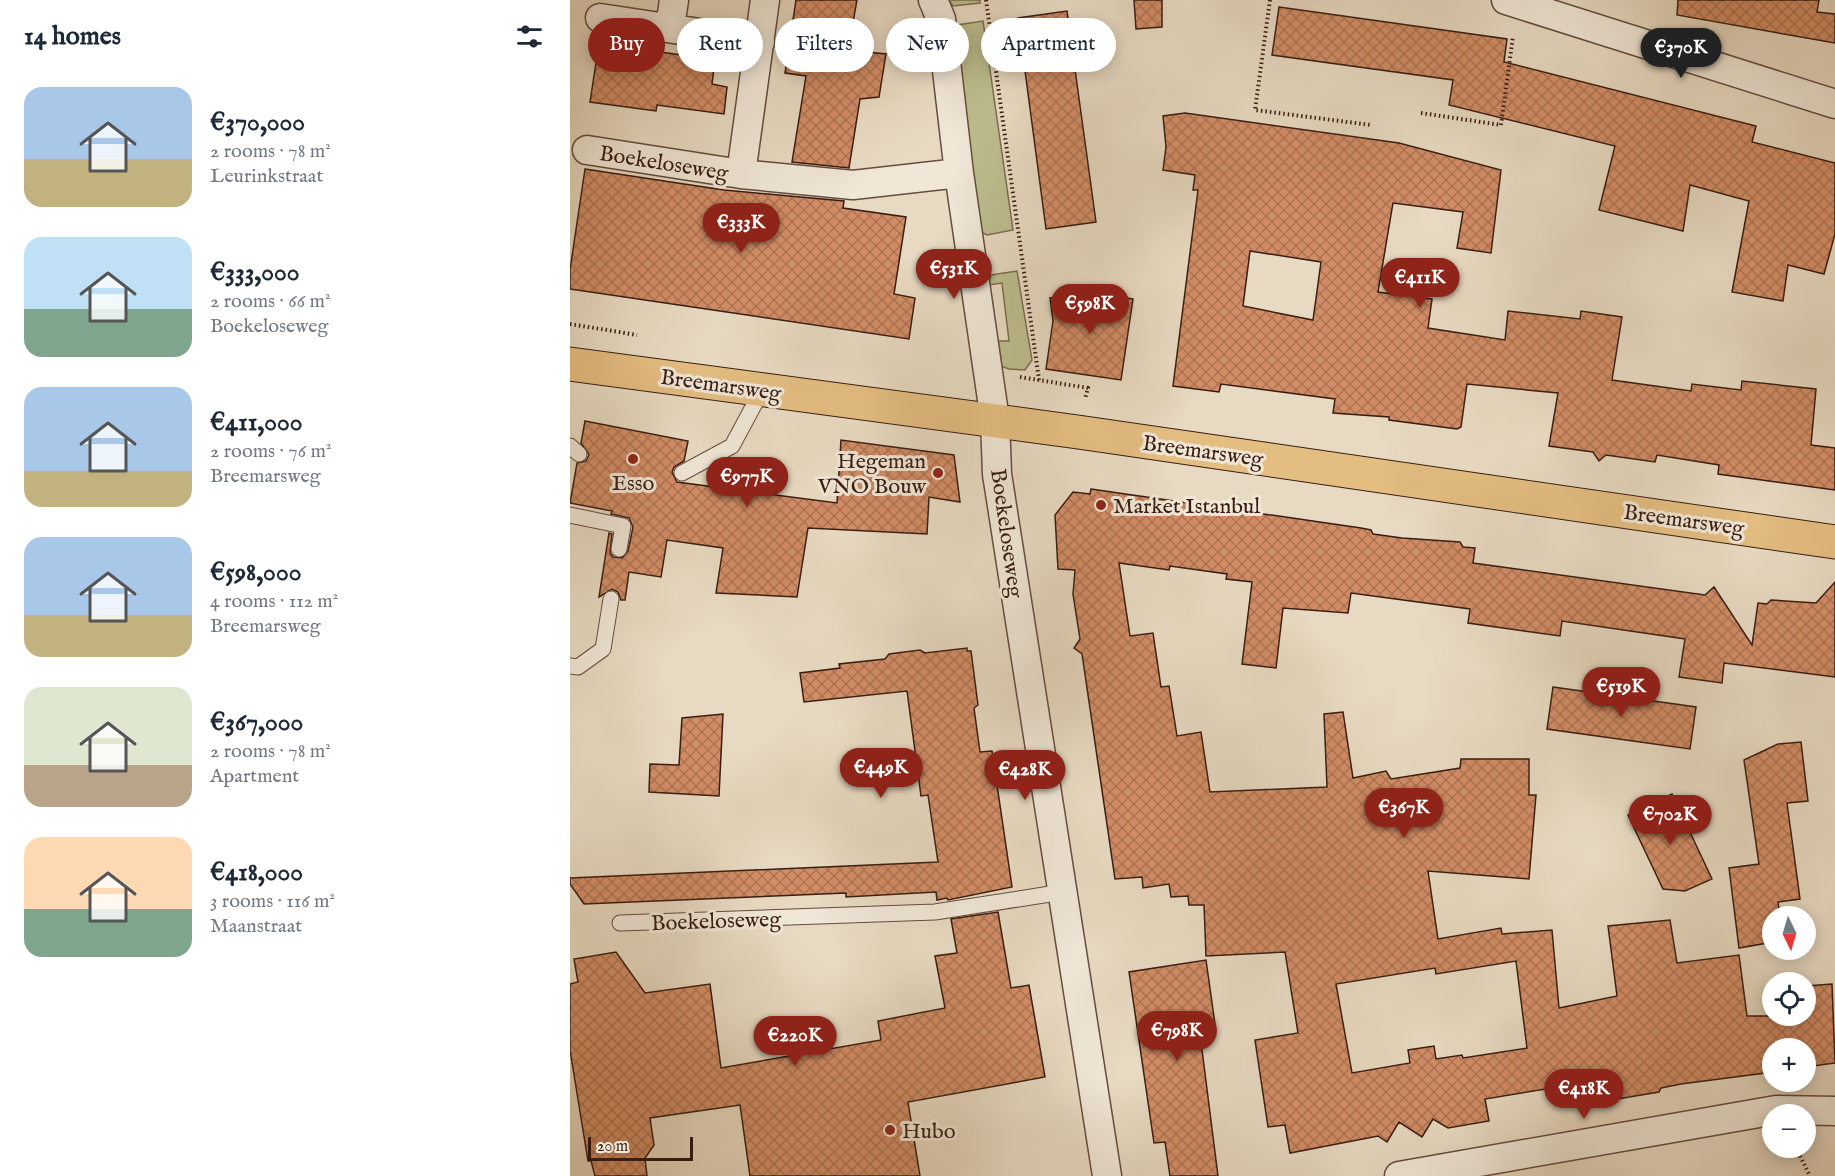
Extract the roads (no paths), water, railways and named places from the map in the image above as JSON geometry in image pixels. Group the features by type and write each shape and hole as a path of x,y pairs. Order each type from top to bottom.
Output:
{"main road":[{"name":"Breemarsweg","path":"570,364 995,420 1835,542"}],"street":[{"name":"Boekeloseweg","path":"763,18 765,0"},
{"name":"Boekeloseweg","path":"933,0 941,19 959,172 989,374 995,420 997,474 1107,1176"},
{"path":"1521,5 1835,104"},
{"path":"600,18 672,13 687,18"},
{"name":"Boekeloseweg","path":"741,174 756,72"},
{"name":"Boekeloseweg","path":"587,150 741,174 853,185 959,172"},
{"path":"1399,1176 1776,1110 1835,1111"}],"lane":[{"path":"682,473 732,446 762,390"},
{"path":"570,515 623,526 619,549"},
{"path":"574,666 603,649 611,598"},
{"name":"Boekeloseweg","path":"621,923 935,912 1063,892"}],"place":[{"name":"Esso","path":"633,459"},
{"name":"Hegeman VNO Bouw","path":"938,473"},
{"name":"Market Istanbul","path":"1101,505"},
{"name":"Hubo","path":"890,1130"}]}
